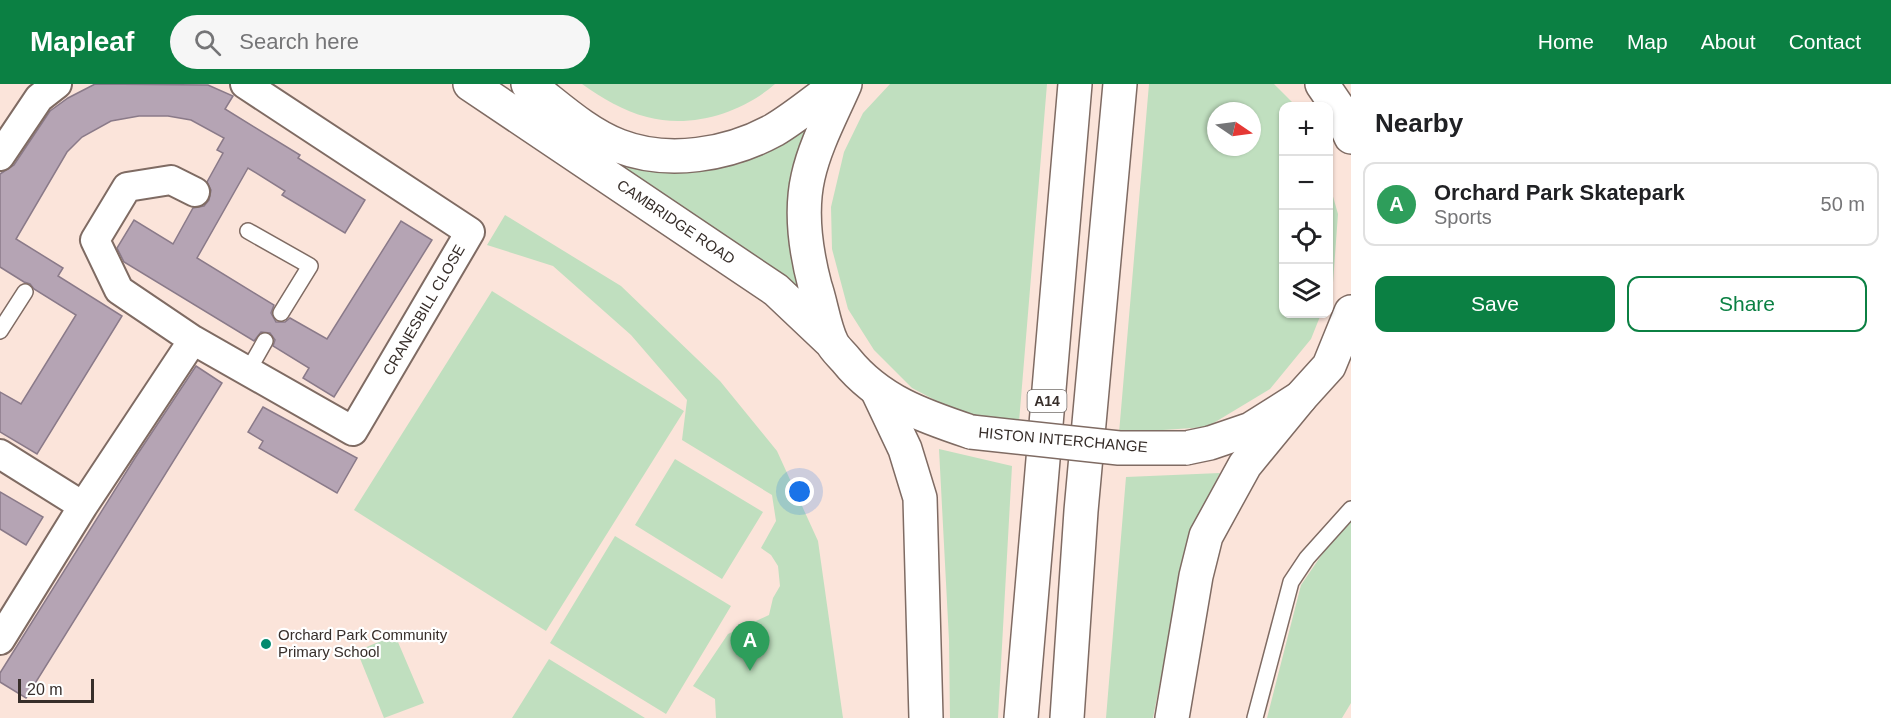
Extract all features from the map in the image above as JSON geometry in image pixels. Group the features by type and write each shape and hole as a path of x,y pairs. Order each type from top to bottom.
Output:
{"main road":[{"name":"CAMBRIDGE ROAD","path":"450,84 512,113"},
{"name":"CAMBRIDGE ROAD","path":"470,84 776,290 832,343"},
{"path":"528,84 590,131 618,146 646,154 698,155 735,146 774,129 838,84"},
{"name":"HISTON INTERCHANGE","path":"845,84 820,141 808,178 805,221 810,265 832,343 853,368 878,392 918,413 971,432 1119,448 1186,448 1210,443 1251,429 1300,398 1340,357 1351,312"},
{"name":"A14","path":"1021,718 1075,84"},
{"path":"1067,718 1081,511 1120,84"},
{"path":"1337,103 1351,136"},
{"path":"878,392 905,449 920,498 926,718"},
{"path":"1172,718 1196,576 1206,536 1245,465 1300,398"}],"street":[{"path":"0,156 39,98 57,84"},
{"name":"CRANESBILL CLOSE","path":"195,192 171,180 127,187 96,240 119,290 193,340 353,431 470,232 245,84"},
{"path":"0,640 82,506 193,340"},
{"path":"0,454 82,506"}],"lane":[{"path":"248,231 310,266 281,313"},
{"path":"0,331 25,292"},
{"path":"248,371 265,341"},
{"path":"1256,718 1291,582 1307,558 1351,509"}],"green space":[{"path":"582,84 775,84 762,94 732,110 715,116 681,121 647,117 621,108"},
{"path":"890,84 1047,84 1019,422 969,418 912,388 874,350 848,309 832,249 831,207 844,152 863,113"},
{"path":"1149,84 1274,84 1292,102 1279,102 1279,318 1319,318 1311,339 1270,389 1207,427 1119,433"},
{"path":"815,114 802,287 799,291 594,152 679,172 740,164 774,145"},
{"path":"1333,196 1338,214 1333,283"},
{"path":"505,215 621,286 720,381 777,451 818,541 843,718 716,718 715,699 693,686 728,634 769,615 773,598 780,586 778,566 771,555 761,548 776,521 772,495 682,440 687,400 631,335 553,266 487,245"},
{"path":"492,291 684,411 546,631 354,510"},
{"path":"939,449 1012,466 998,718 950,718 949,640"},
{"path":"675,459 763,512 722,579 635,525"},
{"path":"1220,473 1204,505 1184,559 1153,718 1106,718 1126,477"},
{"path":"1351,521 1351,703 1342,718 1267,718 1301,585 1325,550"},
{"path":"615,536 731,606 666,714 550,643"},
{"path":"395,635 424,703 384,718 357,651"},
{"path":"549,659 645,718 512,718"}],"building":[{"path":"95,84 208,85 233,96 225,109 300,155 298,158 365,200 345,233 282,195 285,191 248,168 197,258 274,305 271,313 276,322 285,322 290,318 327,339 401,221 432,240 334,397 303,378 309,368 273,346 275,340 270,333 261,332 254,341 124,262 117,248 134,220 173,244 193,208 204,206 209,200 211,190 207,182 223,153 217,150 224,138 191,120 168,116 139,116 111,121 82,137 67,152 16,239 63,268 58,276 122,316 37,454 0,432 0,392 21,404 76,315 0,267 0,174 14,165 50,111 68,98"},
{"path":"196,366 222,383 26,698 0,682 0,673 135,458"},
{"path":"263,407 357,458 337,493 259,448 263,441 248,432"},
{"path":"0,492 43,517 26,545 0,529"}],"place":[{"name":"Orchard Park Community Primary School","path":"266,644"},
{"name":"Orchard Park Skatepark","path":"750,671"}]}
